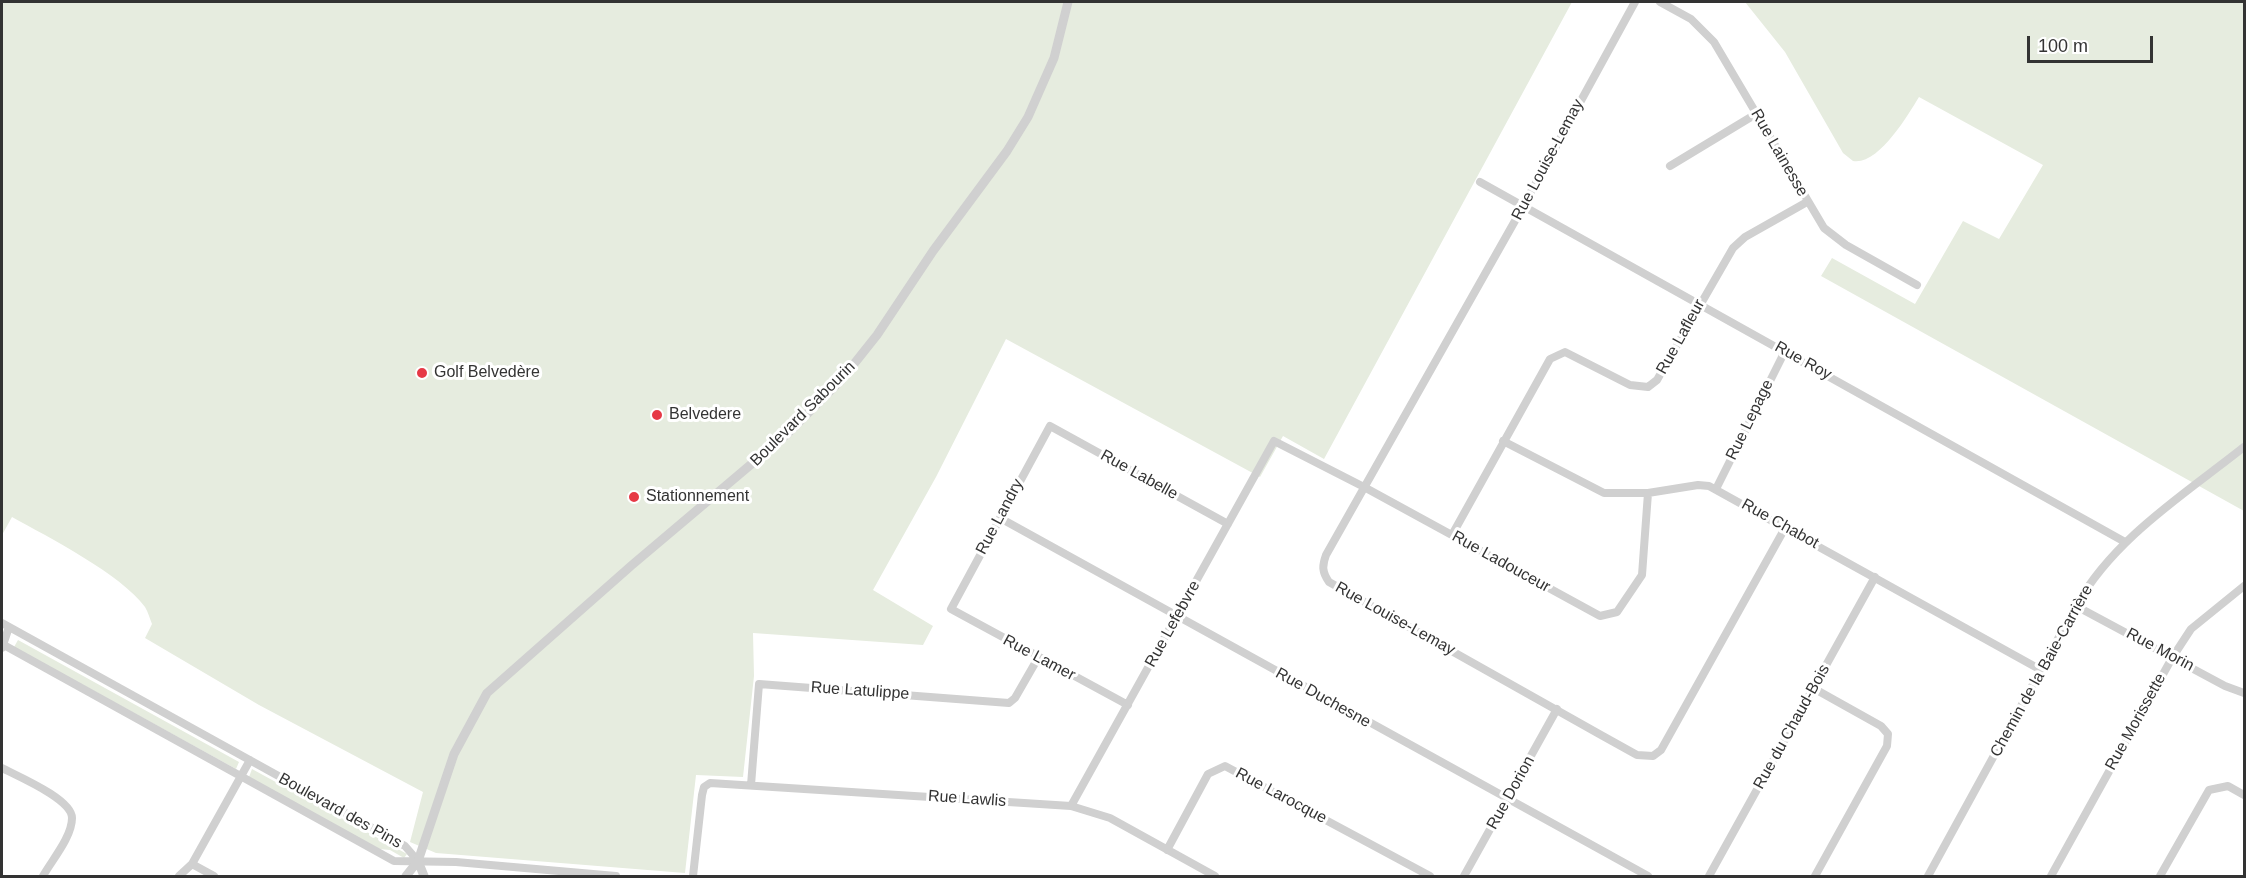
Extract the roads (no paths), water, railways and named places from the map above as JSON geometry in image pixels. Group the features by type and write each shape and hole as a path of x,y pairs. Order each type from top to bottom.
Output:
{"street":[{"name":"Boulevard Sabourin","path":"406,876 418,861 454,754 487,693 632,565 787,434 842,379 877,335 1028,117 1054,58 1068,2"},
{"name":"Rue Louise-Lemay","path":"1635,2 1326,555 1322,566 1329,582 1637,755 1653,756 1661,750 1785,528"},
{"name":"Rue Lainesse","path":"1660,2 1687,17 1707,33 1817,219 1832,236 1917,285"},
{"path":"1670,166 1756,114"},
{"name":"Rue Roy","path":"1480,182 1524,204 2125,542"},
{"name":"Rue Lafleur","path":"1452,535 1550,359 1565,352 1630,385 1648,387 1657,380 1735,246 1807,202"},
{"name":"Rue Lepage","path":"1716,489 1785,351"},
{"name":"Rue Landry","path":"951,609 1050,426"},
{"name":"Rue Labelle","path":"1050,426 1228,524"},
{"name":"Rue Ladouceur","path":"1274,441 1364,487 1600,616 1617,612 1642,575 1648,493"},
{"name":"Rue Lefebvre","path":"1071,807 1274,441"},
{"name":"Rue Chabot","path":"1503,441 1594,489 1613,494 1648,493 1698,485 1716,489 2041,670"},
{"name":"Chemin de la Baie-Carrière","path":"1928,876 2076,606 2100,569 2125,542 2244,447"},
{"name":"Rue Duchesne","path":"1000,518 1648,876"},
{"name":"Rue du Chaud-Bois","path":"1709,876 1875,577"},
{"name":"Rue Morissette","path":"2051,876 2172,658 2191,629 2244,586"},
{"name":"Rue Morin","path":"2076,606 2172,658 2244,693"},
{"name":"Rue Lamer","path":"951,609 1128,705"},
{"name":"Boulevard des Pins","path":"5,625 405,846 418,861"},
{"path":"2,646 5,625"},
{"name":"Boulevard des Pins","path":"2,646 394,861 418,861"},
{"name":"Rue Latulippe","path":"751,785 759,684 1009,703 1016,698 1038,658"},
{"path":"1813,688 1881,726 1888,734 1887,746 1815,876"},
{"name":"Rue Dorion","path":"1464,876 1557,709"},
{"path":"179,876 192,864 250,760"},
{"name":"Rue Larocque","path":"1167,850 1208,774 1225,766 1430,876"},
{"path":"2,768 67,804 72,817 68,832 43,876"},
{"name":"Rue Lawlis","path":"693,876 704,787 710,783 1071,807 1110,818 1215,876"},
{"path":"2160,876 2209,789 2228,786 2244,795"},
{"path":"424,876 418,861 616,876"},
{"path":"192,864 214,876"}],"place":[{"name":"Golf Belvedère","path":"422,373"},
{"name":"Belvedere","path":"657,415"},
{"name":"Stationnement","path":"634,497"}]}
